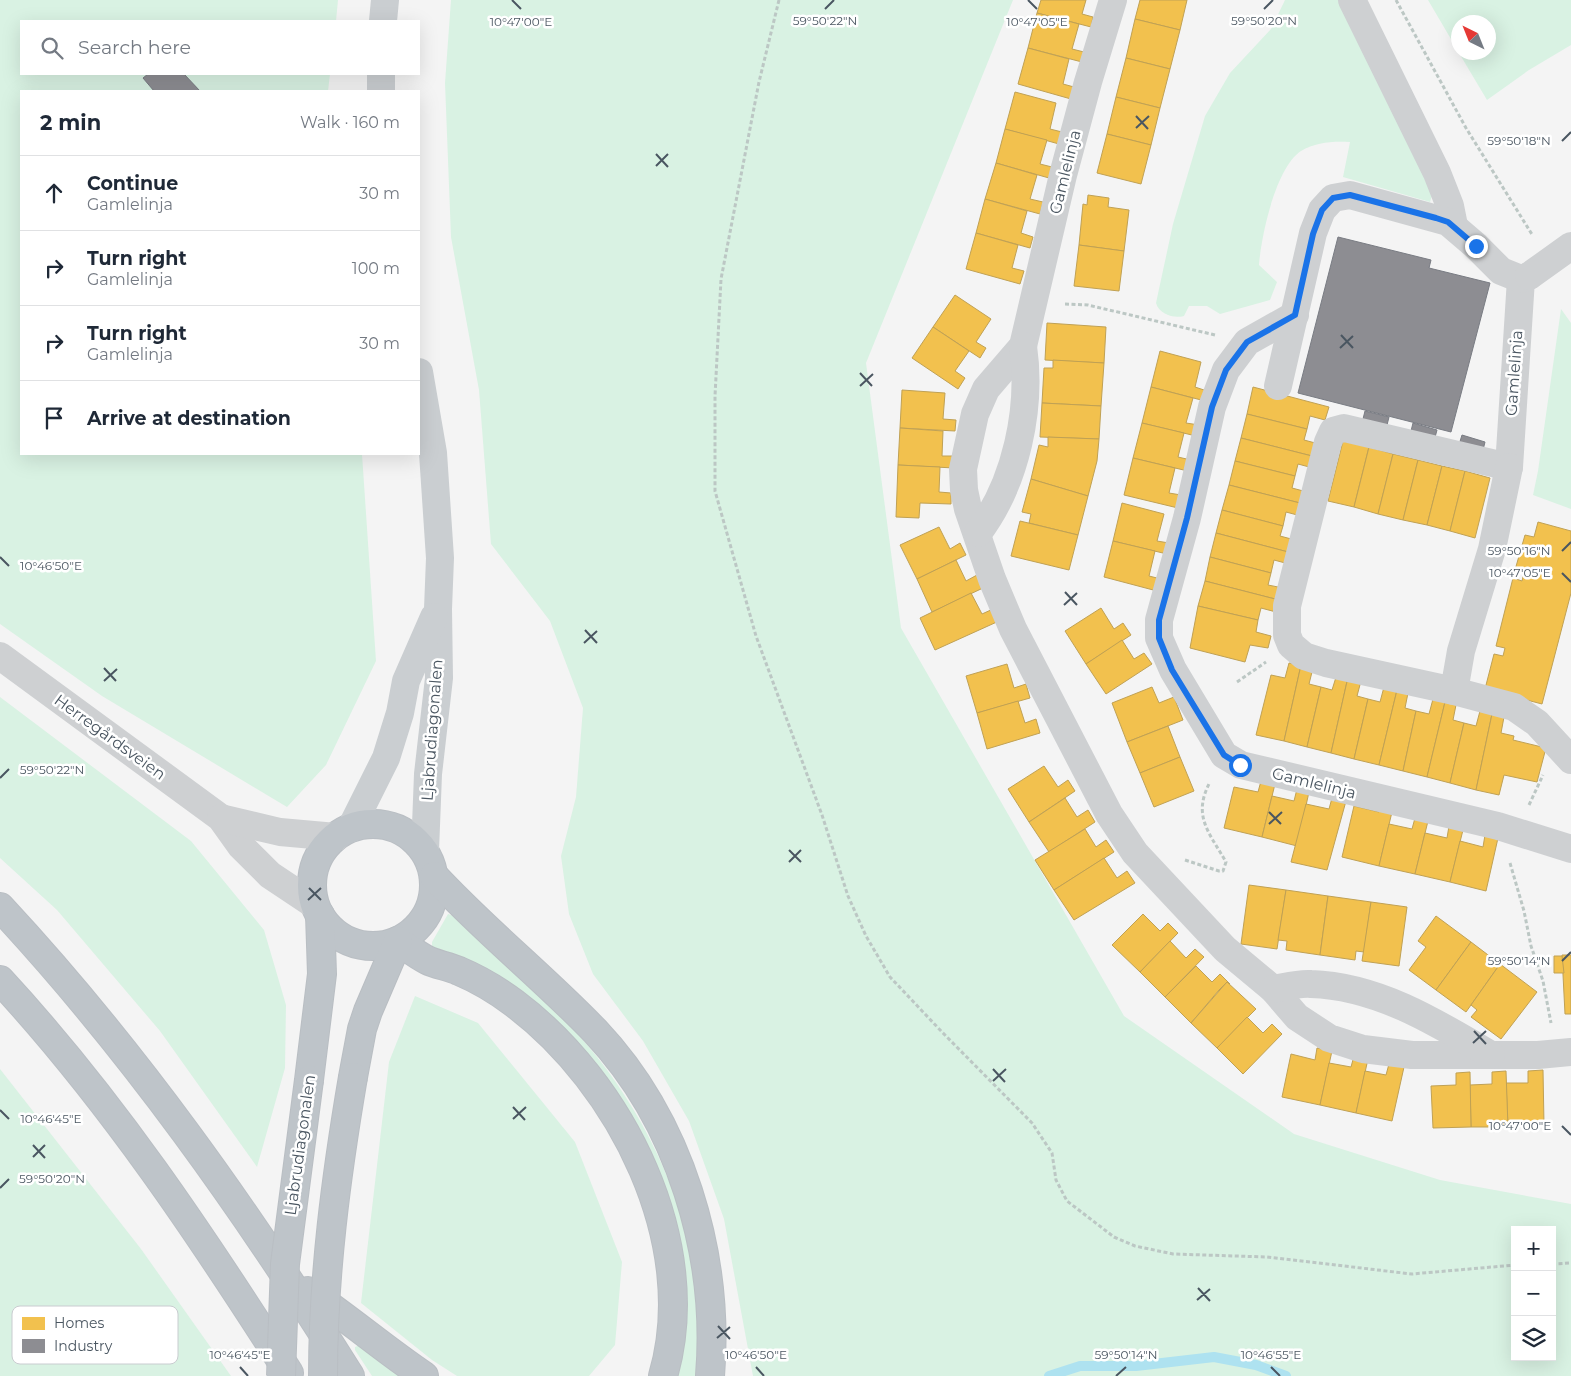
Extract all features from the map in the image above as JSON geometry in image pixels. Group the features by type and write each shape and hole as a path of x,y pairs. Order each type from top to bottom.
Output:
{"highway":[{"path":"430,863 434,896 427,914 415,930 398,941 381,946 363,946 346,940 331,930 318,910 312,890 313,875 317,860 325,848 343,832 378,824 392,826 416,841 430,863 479,923 595,1032 625,1069 654,1113 677,1161 698,1218 707,1269 716,1373"},
{"path":"0,907 53,964 130,1058 232,1195 290,1280 350,1376"},
{"name":"Ljabrudiagonalen","path":"281,1376 285,1264 322,974 318,910"},
{"path":"322,1376 324,1309 332,1219 353,1077 365,1020 398,941"},
{"path":"398,941 426,960 459,971 496,990 533,1018 597,1089 623,1129 646,1174 666,1236 673,1306 672,1331 663,1376"},
{"path":"0,980 91,1087 138,1147 196,1230 291,1376"},
{"path":"290,1280 349,1319 370,1337 424,1376"}],"main road":[{"path":"383,20 385,0"},
{"path":"380,90 381,75"},
{"name":"Ljabrudiagonalen","path":"420,378 433,453 438,502 440,558 438,678 428,774 430,863"},
{"name":"Ljabrudiagonalen","path":"343,832 386,758 400,713 406,681 438,609"}],"street":[{"name":"Gamlelinja","path":"978,533 992,514 1005,484 1022,424 1026,365 1023,346 1063,175 1088,82 1113,0"},
{"path":"1352,0 1438,173 1450,206 1454,226"},
{"path":"1278,386 1313,234 1322,210 1333,198 1350,195 1436,218 1454,226 1501,272 1525,277 1571,246"},
{"name":"Gamlelinja","path":"1454,691 1461,651 1492,549 1509,467 1525,277"},
{"path":"1224,755 1172,670 1159,638 1159,620 1187,518 1212,407 1226,370 1247,342 1295,315"},
{"name":"Gamlelinja","path":"1023,346 986,389 976,414 963,469 964,490 968,509 978,533 992,579 1013,629 1109,814 1135,853 1225,949 1273,989 1297,1017 1328,1038 1363,1048 1412,1055 1562,1053"},
{"path":"1509,467 1476,461 1344,428 1333,431 1328,442 1287,606 1287,635 1291,645 1299,653 1311,659 1411,683 1454,691 1514,707 1538,723 1565,753"},
{"name":"Herregårdsveien","path":"0,656 221,818 241,846 270,875 318,910"},
{"name":"Gamlelinja","path":"1224,755 1240,765 1516,832 1571,848"},
{"name":"Herregårdsveien","path":"221,818 280,832 343,832"},
{"path":"1273,989 1308,984 1326,985 1394,1003 1421,1015 1490,1055"}],"path":[{"path":"779,0 759,82 721,279 715,396 715,492 756,636 822,815 848,896 866,936 890,977 1032,1123 1052,1153 1056,1180 1067,1201 1114,1237 1153,1251 1267,1257 1412,1274 1511,1265"},
{"path":"1396,0 1466,128 1536,240"},
{"path":"1066,304 1088,304 1190,328"},
{"path":"1237,682 1291,645"},
{"path":"1562,1053 1510,866 1518,824 1537,790 1551,755 1565,753"},
{"path":"1143,862 1160,856 1174,856 1209,869 1223,871 1226,862 1205,826 1201,814 1201,803 1224,755"},
{"path":"1556,1264 1571,1264"}],"green space":[{"path":"0,0 338,0 336,20 20,20 20,75 330,75 328,90 20,90 20,455 362,455 376,661 326,765 287,807 102,696 0,624"},
{"path":"451,0 1013,0 866,363 901,628 1124,1016 1294,1134 1440,1180 1571,1204 1571,1376 753,1376 724,1219 689,1121 643,1041 593,974 569,914 561,856 576,797 583,708 550,621 491,544 479,390 451,237 445,83"},
{"path":"1285,0 1341,0 1435,186 1430,202 1343,177 1350,142 1325,143 1307,148 1292,159 1284,171 1271,203 1259,265 1277,282 1270,300 1220,314 1207,306 1189,306 1184,316 1167,315 1160,310 1156,303 1173,224 1205,116 1230,73 1271,29"},
{"path":"1428,0 1571,0 1571,45 1529,70 1487,100 1463,60 1496,60 1496,15 1451,15 1451,39"},
{"path":"1561,309 1571,323 1571,509 1533,495"},
{"path":"0,697 191,841 264,930 286,1005 285,1068 257,1167 160,1031 57,910 0,858"},
{"path":"448,914 454,916 532,988 577,1033 617,1083 650,1138 675,1197 685,1228 695,1273 698,1302 699,1376 678,1376 687,1317 685,1277 679,1238 667,1194 652,1159 626,1110 432,946 432,942"},
{"path":"415,996 478,1023 575,1142 622,1262 615,1345 589,1376 457,1376 432,1360 361,1303 389,1062"},
{"path":"0,1069 141,1249 231,1376 0,1376"},
{"path":"360,1345 402,1376 372,1376 355,1350 355,1347"}],"building: Homes":[{"path":"1041,0 1086,0 1082,14 1093,17 1091,27 1037,13"},
{"path":"1140,0 1187,0 1180,30 1135,19"},
{"path":"1037,13 1079,24 1072,49 1084,52 1082,62 1028,48"},
{"path":"1135,19 1180,30 1170,69 1126,58"},
{"path":"1028,48 1069,59 1063,84 1074,87 1071,99 1018,84"},
{"path":"1126,58 1170,69 1160,108 1116,97"},
{"path":"1015,92 1056,103 1050,129 1062,132 1059,144 1005,129"},
{"path":"1116,97 1160,108 1151,145 1107,134"},
{"path":"1005,129 1047,140 1040,164 1052,167 1049,178 996,163"},
{"path":"1107,134 1151,145 1141,184 1097,173"},
{"path":"996,163 1037,175 1030,199 1043,202 1040,214 985,199"},
{"path":"1088,195 1109,198 1108,207 1129,210 1124,251 1079,245 1083,204 1087,205"},
{"path":"985,199 1027,211 1021,233 1033,237 1030,248 976,233"},
{"path":"976,233 1018,245 1012,268 1024,271 1020,284 966,269"},
{"path":"1079,245 1124,251 1119,291 1074,286"},
{"path":"955,295 991,319 976,342 986,348 980,358 933,327"},
{"path":"1047,323 1106,327 1104,363 1045,360"},
{"path":"933,327 969,351 955,371 965,378 958,389 912,358"},
{"path":"1160,351 1201,362 1195,387 1207,391 1205,401 1151,387"},
{"path":"1053,360 1104,363 1101,406 1042,403 1044,368 1053,368"},
{"path":"1151,387 1193,398 1186,423 1199,425 1196,436 1142,423"},
{"path":"1253,387 1329,407 1325,420 1310,416 1307,429 1247,414"},
{"path":"902,390 945,393 943,419 956,420 955,431 900,428"},
{"path":"1042,403 1101,406 1099,439 1040,437"},
{"path":"1247,414 1307,429 1304,440 1319,444 1316,457 1241,438"},
{"path":"1142,423 1184,433 1178,457 1195,461 1192,472 1133,458"},
{"path":"900,428 943,431 942,456 954,456 954,468 898,465"},
{"path":"1048,437 1099,439 1097,461 1088,496 1031,479 1039,445 1048,447"},
{"path":"1241,438 1316,457 1313,468 1298,464 1295,476 1235,461"},
{"path":"1343,441 1369,447 1354,507 1328,501"},
{"path":"1369,447 1393,454 1378,514 1354,507"},
{"path":"1393,454 1418,460 1403,520 1378,514"},
{"path":"1133,458 1175,468 1169,493 1181,495 1178,508 1124,495"},
{"path":"1418,460 1442,466 1427,525 1403,520"},
{"path":"1235,461 1295,476 1292,488 1307,492 1304,504 1229,485"},
{"path":"898,465 940,467 939,492 951,493 951,504 920,503 919,518 896,517"},
{"path":"1442,466 1465,471 1450,531 1427,525"},
{"path":"1465,471 1490,478 1475,538 1450,531"},
{"path":"1031,479 1088,496 1078,535 1029,523 1031,514 1022,512"},
{"path":"1229,485 1304,504 1301,516 1286,512 1283,526 1222,510"},
{"path":"1122,503 1164,514 1157,541 1169,543 1167,554 1113,541"},
{"path":"1222,510 1283,526 1280,536 1295,540 1292,553 1216,533"},
{"path":"1020,521 1078,535 1069,570 1011,556"},
{"path":"1538,522 1571,531 1571,593 1542,704 1485,689 1494,654 1503,656 1505,648 1496,646 1513,578 1522,581 1524,573 1515,570 1525,535 1534,537"},
{"path":"939,527 950,549 960,543 966,555 917,579 900,545"},
{"path":"1216,533 1292,553 1289,564 1274,560 1271,573 1210,557"},
{"path":"1113,541 1155,551 1149,576 1161,579 1157,591 1104,577"},
{"path":"1210,557 1271,573 1268,585 1283,588 1279,600 1205,581"},
{"path":"956,560 966,581 977,575 983,588 932,612 917,579"},
{"path":"1205,581 1279,600 1276,612 1261,608 1258,620 1198,606"},
{"path":"971,593 982,614 993,609 999,621 935,650 920,618"},
{"path":"1198,606 1258,620 1256,632 1271,636 1268,648 1250,645 1245,662 1190,648"},
{"path":"1101,608 1114,629 1123,623 1131,635 1086,664 1065,631"},
{"path":"1122,640 1134,659 1144,653 1152,664 1106,694 1086,664"},
{"path":"1289,663 1301,665 1284,741 1256,735 1271,675 1285,678"},
{"path":"1007,664 1014,688 1026,684 1030,698 977,713 966,676"},
{"path":"1301,665 1313,668 1309,684 1321,687 1307,747 1284,741"},
{"path":"1337,674 1348,677 1331,753 1307,747 1321,687 1332,690"},
{"path":"1348,677 1361,681 1357,696 1368,699 1354,759 1331,753"},
{"path":"1152,687 1159,703 1174,697 1183,720 1127,742 1112,703"},
{"path":"1384,687 1397,690 1379,765 1354,759 1368,699 1380,702"},
{"path":"1397,690 1408,693 1405,708 1416,711 1403,771 1379,765"},
{"path":"1433,699 1445,702 1427,777 1403,771 1416,711 1429,714"},
{"path":"1018,701 1025,723 1036,719 1040,733 987,749 977,713"},
{"path":"1445,702 1456,705 1453,720 1464,723 1450,783 1427,777"},
{"path":"1480,711 1492,714 1476,790 1450,783 1464,723 1476,726"},
{"path":"1492,714 1504,717 1501,733 1514,736 1513,740 1546,748 1537,782 1504,775 1499,795 1476,790"},
{"path":"1168,726 1180,757 1140,773 1127,742"},
{"path":"1180,757 1194,791 1154,807 1140,773"},
{"path":"1044,766 1058,787 1068,780 1075,791 1029,822 1008,789"},
{"path":"1261,781 1275,784 1262,837 1224,828 1234,787 1258,792"},
{"path":"1297,789 1309,792 1297,846 1262,837 1272,796 1294,801"},
{"path":"1065,798 1077,817 1088,810 1095,822 1049,852 1029,822"},
{"path":"1332,798 1346,801 1327,870 1291,862 1306,804 1329,809"},
{"path":"1354,806 1379,812 1379,809 1392,812 1379,866 1342,857"},
{"path":"1415,818 1428,821 1415,874 1379,866 1389,824 1412,829"},
{"path":"1449,826 1463,830 1450,882 1415,874 1425,833 1447,838"},
{"path":"1085,829 1096,847 1106,840 1114,852 1054,890 1035,860"},
{"path":"1485,835 1498,838 1486,891 1450,882 1460,841 1483,847"},
{"path":"1104,858 1117,878 1127,871 1135,883 1074,920 1054,890"},
{"path":"1249,885 1286,890 1277,949 1241,944"},
{"path":"1286,890 1328,896 1320,955 1286,950 1287,941 1278,940"},
{"path":"1328,896 1371,902 1364,952 1356,951 1355,960 1320,955"},
{"path":"1371,902 1407,907 1399,966 1362,961"},
{"path":"1143,914 1160,931 1168,923 1178,933 1140,972 1112,945"},
{"path":"1436,916 1471,942 1436,990 1409,970 1426,947 1418,941"},
{"path":"1170,941 1186,958 1195,949 1204,957 1165,997 1140,972"},
{"path":"1471,942 1500,964 1466,1012 1436,990"},
{"path":"1562,955 1571,955 1571,1014 1565,1014"},
{"path":"1554,956 1562,956 1564,973 1554,973"},
{"path":"1500,964 1537,992 1501,1039 1471,1017 1477,1010 1471,1005"},
{"path":"1196,966 1212,982 1220,974 1230,984 1227,982 1219,990 1191,1023 1165,997"},
{"path":"1227,982 1256,1009 1217,1048 1191,1023"},
{"path":"1247,1017 1263,1033 1272,1024 1282,1034 1243,1074 1217,1048"},
{"path":"1317,1048 1332,1051 1320,1105 1282,1097 1291,1054 1315,1060"},
{"path":"1354,1056 1368,1059 1356,1113 1320,1105 1329,1063 1351,1067"},
{"path":"1389,1064 1404,1067 1392,1121 1356,1113 1365,1071 1386,1075"},
{"path":"1543,1070 1544,1125 1508,1127 1506,1083 1528,1083 1528,1071"},
{"path":"1506,1071 1508,1127 1471,1127 1470,1085 1492,1084 1492,1072"},
{"path":"1470,1072 1471,1127 1433,1128 1431,1086 1456,1085 1456,1073"}],"building: Industry":[{"path":"147,75 185,75 199,90 153,90 143,78"},
{"path":"1338,237 1431,260 1429,268 1490,283 1451,432 1298,393"},
{"path":"1365,411 1389,417 1386,429 1362,423"},
{"path":"1413,423 1437,430 1434,441 1410,435"},
{"path":"1462,435 1485,442 1482,454 1458,448"}],"waterway":[{"path":"1049,1376 1080,1366 1136,1366 1214,1357 1256,1365 1286,1376"}],"route":[{"path":"1240,765 1224,755 1172,670 1159,638 1159,620 1187,518 1212,407 1226,370 1247,342 1295,315 1313,234 1322,210 1333,198 1350,195 1448,222 1476,246"}]}
